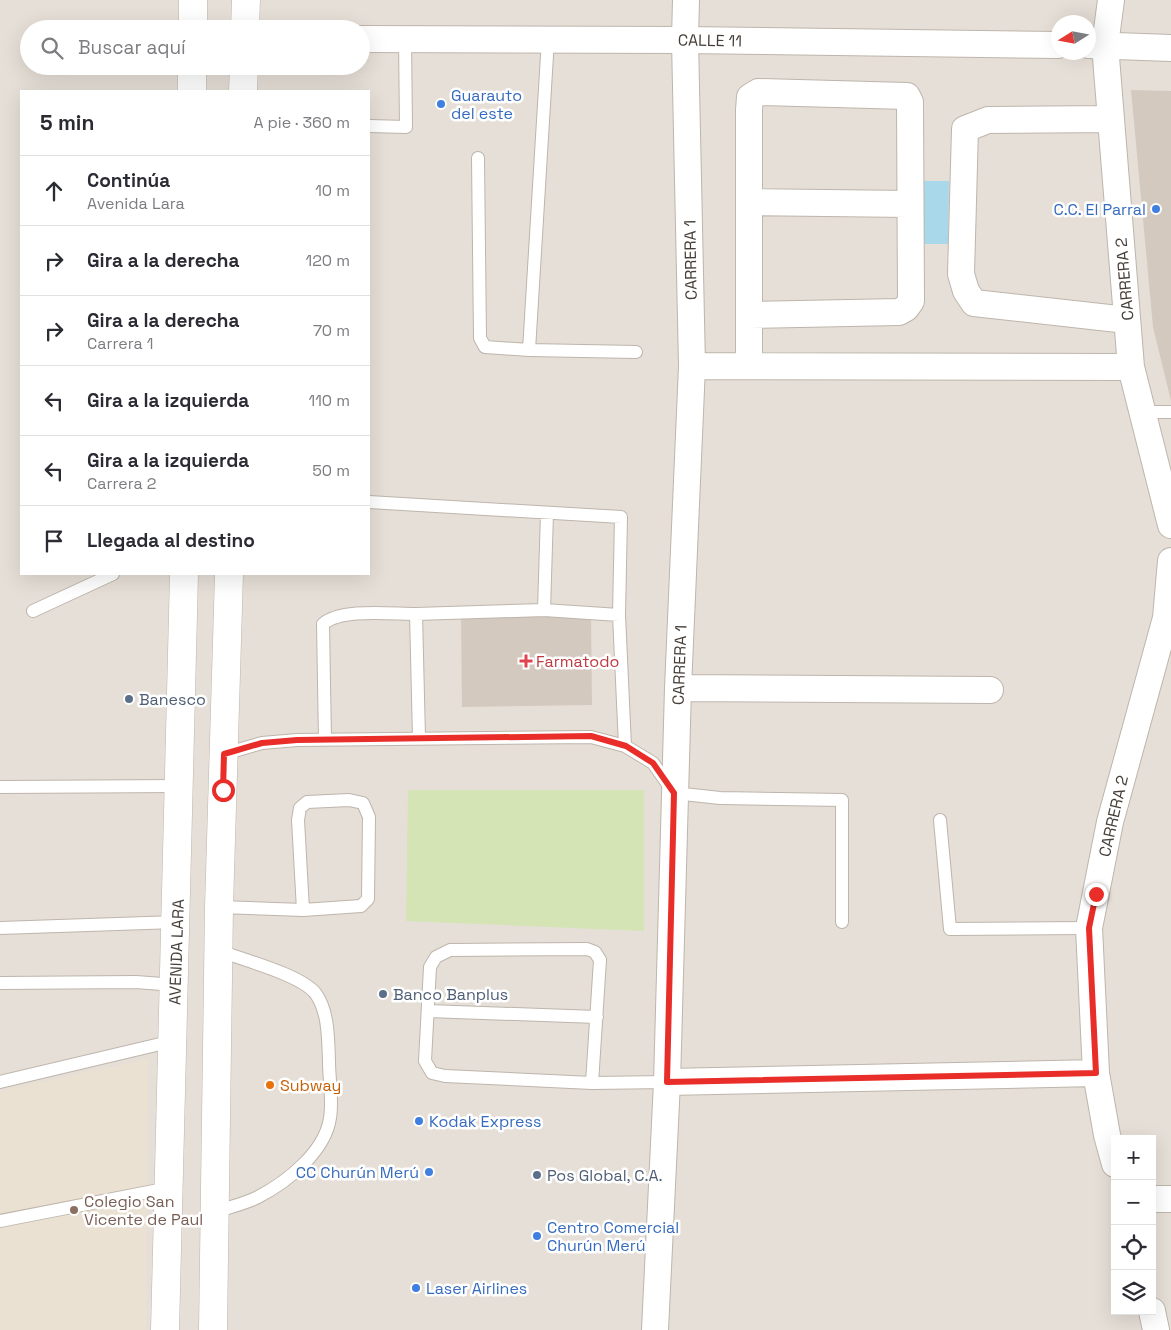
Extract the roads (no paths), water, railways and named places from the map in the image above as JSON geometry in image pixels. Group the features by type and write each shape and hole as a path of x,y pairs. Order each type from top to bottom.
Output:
{"street":[{"path":"193,20 194,0"},
{"path":"245,20 246,0"},
{"name":"CARRERA 1","path":"655,1330 667,1082 674,793 692,366 685,40 686,0"},
{"name":"CARRERA 2","path":"1111,0 1097,45 1111,119 1131,367 1171,525"},
{"name":"CALLE 11","path":"370,39 685,40 1051,45"},
{"path":"1097,45 1171,48"},
{"path":"192,75 192,90"},
{"path":"243,90 244,75"},
{"path":"749,315 899,312 906,308 911,301 910,102 907,96 758,92 750,97 749,110 749,315 749,366"},
{"path":"1111,119 988,120 965,129 961,274 966,291 974,303 1127,320"},
{"path":"749,202 910,204"},
{"path":"692,366 1131,367"},
{"name":"CARRERA 2","path":"1111,1150 1096,1073 1089,928 1110,822 1166,618 1171,561"},
{"name":"AVENIDA LARA","path":"165,1330 184,575"},
{"path":"213,1330 220,951 219,907 229,575"},
{"path":"678,688 990,690"},
{"path":"667,1082 1096,1073"},
{"path":"1156,1199 1171,1199"},
{"path":"1153,1315 1156,1330"}],"lane":[{"path":"370,126 406,126 405,39"},
{"path":"529,350 548,39"},
{"path":"478,158 480,338 485,348 636,352"},
{"path":"1142,412 1171,412"},
{"path":"370,502 621,517 619,615 626,746"},
{"path":"544,610 547,513"},
{"path":"33,611 111,575"},
{"path":"325,740 323,624 330,618 342,615 544,610 619,615"},
{"path":"416,614 419,738"},
{"path":"224,754 262,743 325,740 591,736 626,746 653,763 674,793 720,798 842,800 842,922"},
{"path":"0,787 180,786"},
{"path":"219,907 303,910 361,906 368,899 369,817 363,803 350,800 307,802 300,808 298,820 303,910"},
{"path":"940,820 950,930 1089,928"},
{"path":"0,928 176,922"},
{"path":"592,1083 600,960 596,952 587,949 450,950 436,957 430,967 425,1061 432,1073 445,1076 592,1083 667,1082"},
{"path":"215,1212 256,1198 274,1188 320,1145 330,1118 328,1035 324,1013 316,994 302,981 220,951"},
{"path":"0,983 136,982 175,985"},
{"path":"428,1011 597,1017"},
{"path":"0,1082 173,1042"},
{"path":"0,1221 169,1188"}],"water":[{"path":"923,181 949,181 948,244 923,244"}],"place":[{"name":"Guarauto del este","path":"441,104"},
{"name":"C.C. El Parral","path":"1156,209"},
{"name":"Farmatodo","path":"526,661"},
{"name":"Banesco","path":"129,699"},
{"name":"Banco Banplus","path":"383,994"},
{"name":"Subway","path":"270,1085"},
{"name":"Kodak Express","path":"419,1121"},
{"name":"CC Churún Merú","path":"429,1172"},
{"name":"Pos Global, C.A.","path":"537,1175"},
{"name":"Colegio San Vicente de Paul","path":"74,1210"},
{"name":"Centro Comercial Churún Merú","path":"537,1236"},
{"name":"Laser Airlines","path":"416,1288"}]}
